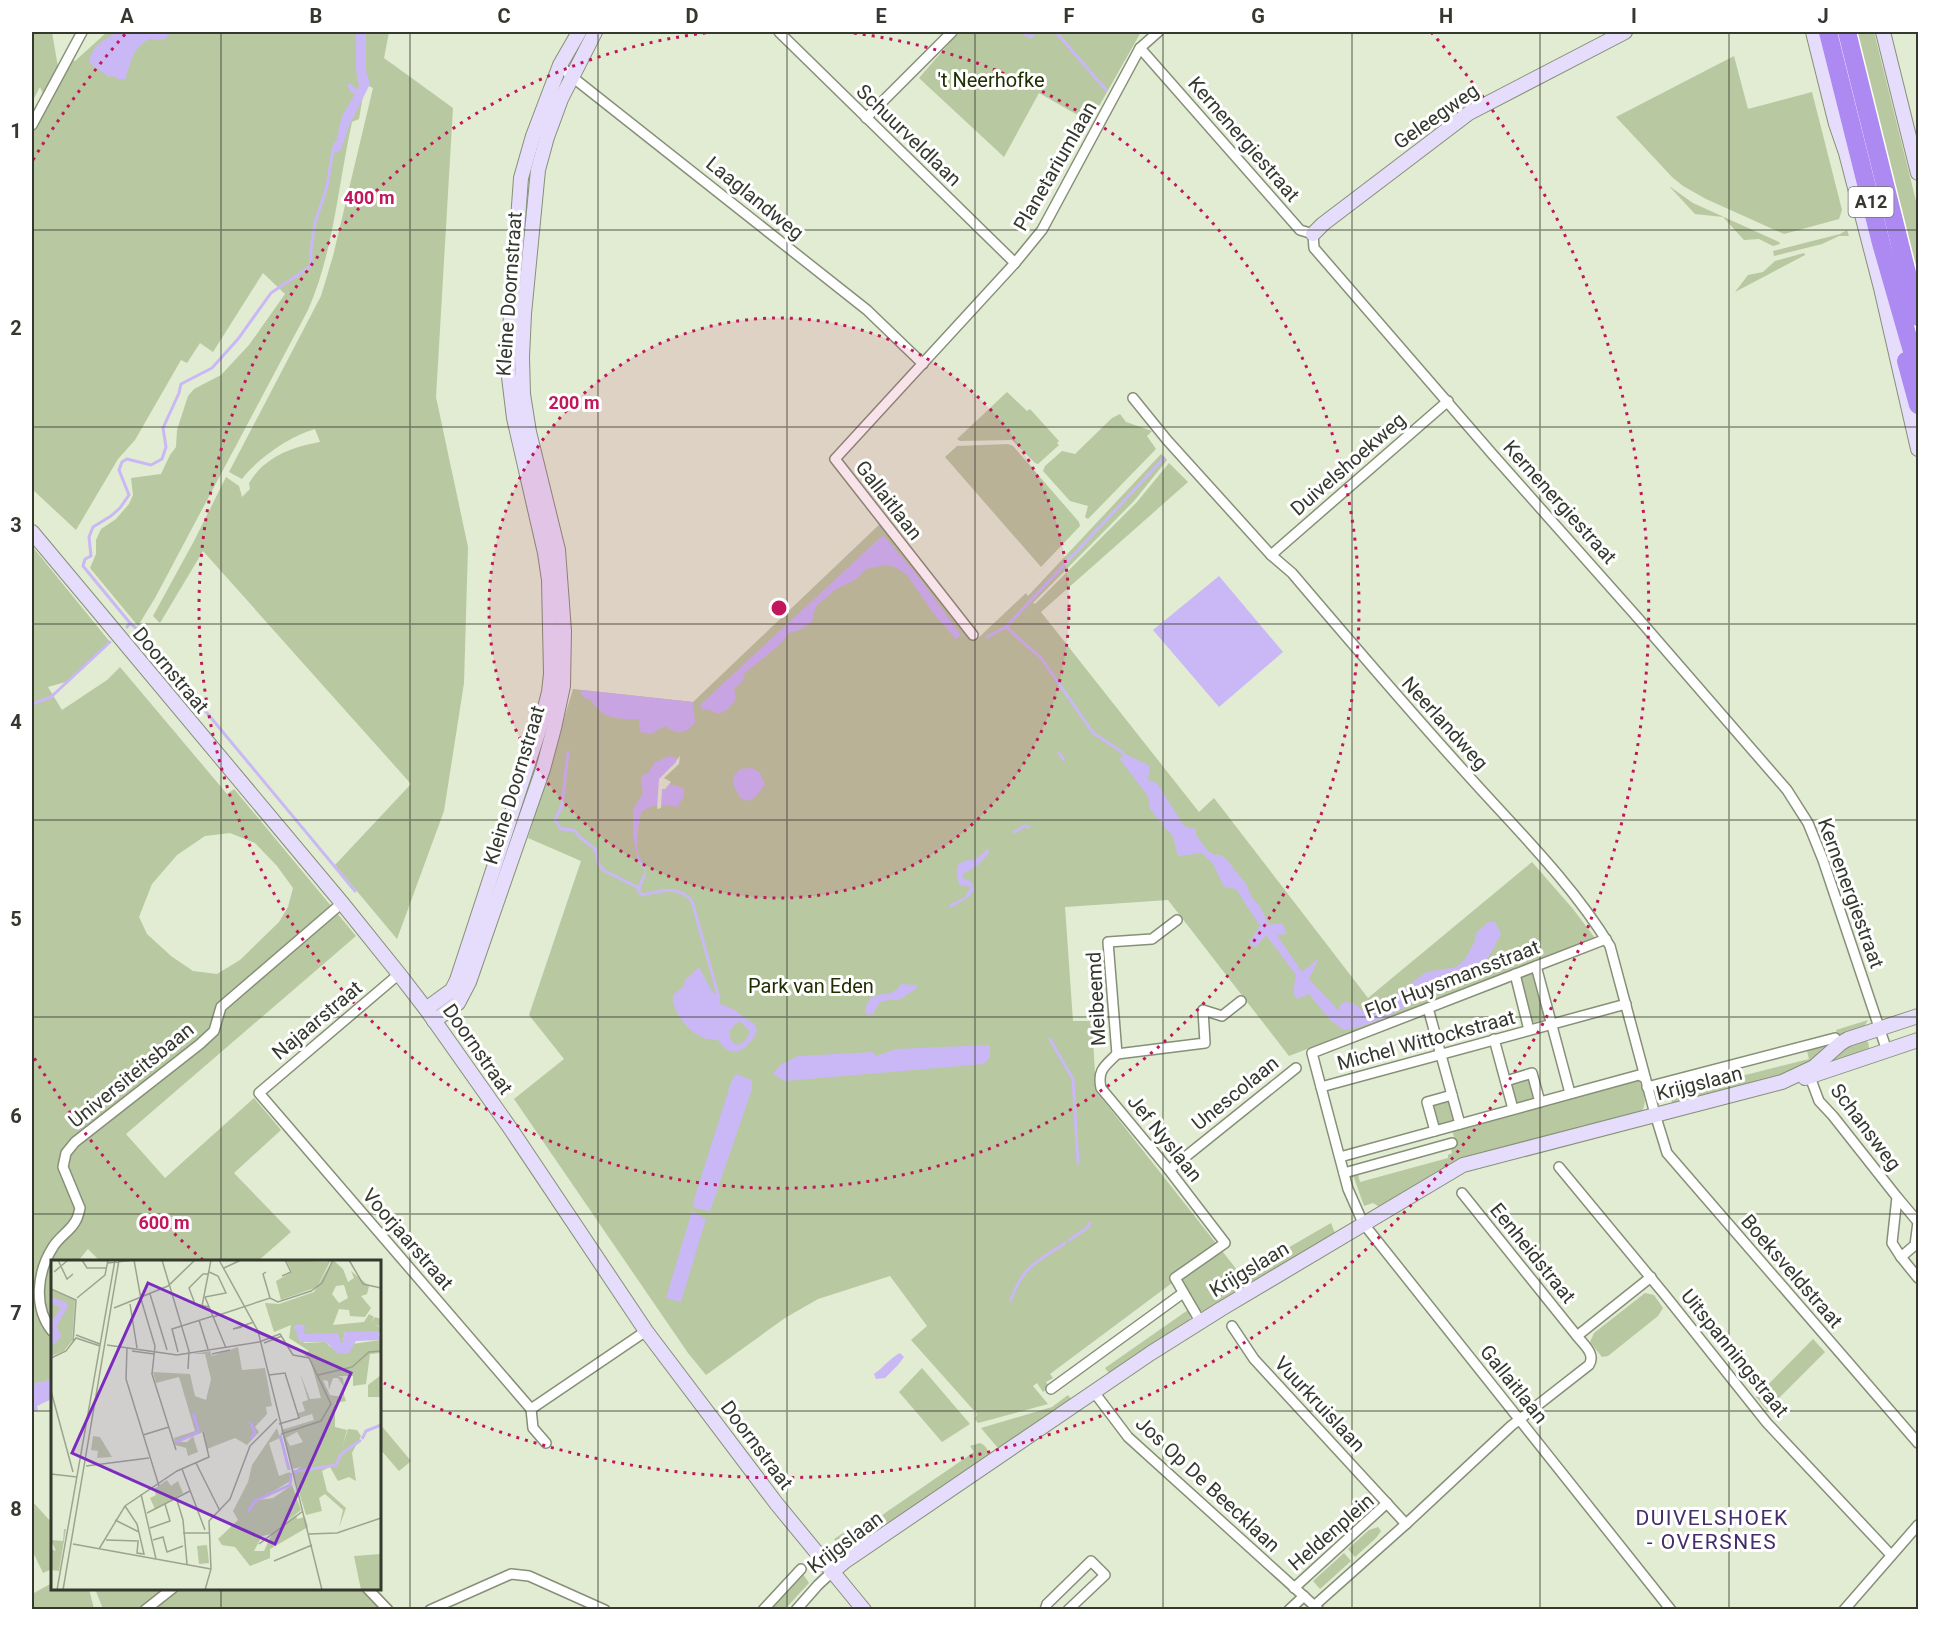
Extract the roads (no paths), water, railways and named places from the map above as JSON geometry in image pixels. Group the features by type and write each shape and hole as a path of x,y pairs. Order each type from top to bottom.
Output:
{"highway":[{"name":"A12","path":"1828,32 1881,243 1918,372"},
{"name":"A12","path":"1847,32 1918,317"},
{"path":"1881,288 1889,304 1913,404"}],"street":[{"path":"32,125 82,32"},
{"name":"Kleine Doornstraat","path":"430,1015 458,1003 469,982 543,769 563,686 564,642 558,550 529,432 523,394 522,357 538,170 547,137 549,113 560,65 579,32"},
{"name":"Kleine Doornstraat","path":"549,113 595,32"},
{"name":"Schuurveldlaan","path":"779,32 1015,263"},
{"path":"866,118 952,32"},
{"name":"Planetariumlaan","path":"923,364 1042,230 1140,48 1158,32"},
{"name":"Geleegweg","path":"1313,234 1469,113 1625,32"},
{"path":"1813,32 1881,288"},
{"path":"1883,32 1918,173"},
{"name":"Kernenergiestraat","path":"1140,48 1300,230 1313,234 1314,248 1787,790 1808,823 1823,860 1887,1051"},
{"name":"Laaglandweg","path":"560,65 867,310 923,364"},
{"path":"1836,124 1840,155 1893,364 1913,404 1918,449"},
{"name":"Gallaitlaan","path":"923,364 835,459 974,635"},
{"name":"Neerlandweg","path":"1133,398 1271,555 1292,573 1418,721 1579,900 1610,946 1654,1114"},
{"name":"Duivelshoekweg","path":"1271,555 1448,401"},
{"name":"Doornstraat","path":"32,532 399,974 510,1128 646,1331 776,1503 864,1610"},
{"name":"Universiteitsbaan","path":"51,1330 39,1304 45,1263 54,1245 75,1222 80,1208 63,1167 66,1153 75,1142 200,1044 214,1031 221,1007 342,903"},
{"name":"Meibeemd","path":"1117,1054 1108,942 1152,939 1177,920"},
{"name":"Flor Huysmansstraat","path":"1321,1088 1312,1053 1606,939"},
{"path":"1536,966 1569,1093"},
{"name":"Najaarstraat","path":"259,1093 399,974"},
{"path":"1515,974 1529,1030"},
{"path":"1117,1054 1205,1043 1203,1010 1222,1016 1241,1002"},
{"name":"Michel Wittockstraat","path":"1344,1173 1321,1088 1626,1004"},
{"path":"1428,1008 1460,1124"},
{"name":"Krijgslaan","path":"1782,1082 1814,1067 1848,1039 1918,1016"},
{"name":"Krijgslaan","path":"1340,1157 1639,1074 1646,1082 1835,1038"},
{"path":"1494,1039 1513,1109"},
{"name":"Krijgslaan","path":"796,1610 818,1585 844,1562 1200,1321 1463,1165 1654,1114 1810,1077 1918,1040"},
{"name":"Jef Nyslaan","path":"1117,1054 1100,1072 1101,1088 1169,1170 1225,1243 1175,1278 1183,1293"},
{"name":"Unescolaan","path":"1169,1170 1296,1068"},
{"path":"1506,1081 1532,1073 1540,1102"},
{"name":"Schansweg","path":"1810,1077 1819,1101 1918,1222 1915,1245 1901,1257"},
{"name":"Voorjaarstraat","path":"259,1093 531,1409 533,1428 546,1443"},
{"path":"1435,1131 1428,1102 1452,1095"},
{"name":"Boeksveldstraat","path":"1654,1114 1663,1144 1671,1160 1918,1443"},
{"path":"1344,1173 1452,1143"},
{"name":"Uitspanningstraat","path":"1559,1167 1651,1277 1767,1423 1891,1555"},
{"name":"Gallaitlaan","path":"1344,1173 1349,1193 1363,1223 1671,1610"},
{"name":"Eenheidstraat","path":"1462,1193 1592,1355 1588,1365 1520,1419"},
{"name":"Schansweg","path":"1897,1197 1893,1243 1918,1278"},
{"path":"1577,1336 1651,1277"},
{"path":"1051,1389 1183,1293 1200,1321"},
{"name":"Vuurkruislaan","path":"1232,1326 1254,1359 1386,1503"},
{"path":"531,1409 646,1331"},
{"name":"Jos Op De Beecklaan","path":"1094,1392 1128,1437 1316,1608"},
{"path":"1316,1608 1520,1419"},
{"name":"Heldenplein","path":"1294,1588 1386,1503 1406,1524"},
{"path":"1844,1610 1918,1525"},
{"path":"1045,1610 1047,1604 1092,1562 1105,1575 1068,1610"},
{"name":"Krijgslaan","path":"763,1610 801,1569"},
{"path":"430,1610 512,1574 529,1575 604,1610"},
{"path":"145,1610 170,1590"},
{"path":"370,1590 388,1610"},
{"path":"1289,1610 1304,1596"}],"waterway":[{"path":"1022,32 1031,37 1033,34"},
{"path":"1056,32 1106,90"},
{"path":"127,627 130,623 83,566 85,559 91,556 89,537 93,527 111,516 129,495 119,470 122,462 127,459 151,465 162,459 166,447 163,428 181,384 212,368 238,339 271,293 311,266 315,223 327,186 333,150"},
{"path":"987,637 1006,627 1164,458"},
{"path":"130,623 137,629"},
{"path":"1006,627 1042,659 1093,733 1122,752 1127,759"},
{"path":"32,704 51,697 110,642"},
{"path":"148,642 355,891"},
{"path":"568,752 562,805 555,820 561,829 574,830 595,849 598,862 603,870 639,888"},
{"path":"1059,753 1064,760"},
{"path":"1014,832 1025,826 1029,827"},
{"path":"644,876 639,888 642,895 669,890 681,892 692,901 718,995"},
{"path":"1050,1039 1073,1079 1078,1163"},
{"path":"1069,1240 1087,1228 1090,1223"},
{"path":"1011,1300 1026,1272 1039,1260 1065,1243"}],"district":[{"name":"DUIVELSHOEK - OVERSNES","path":"1712,1530"}],"park label":[{"name":"'t Neerhofke","path":"991,80"},
{"name":"Park van Eden","path":"811,986"}]}
